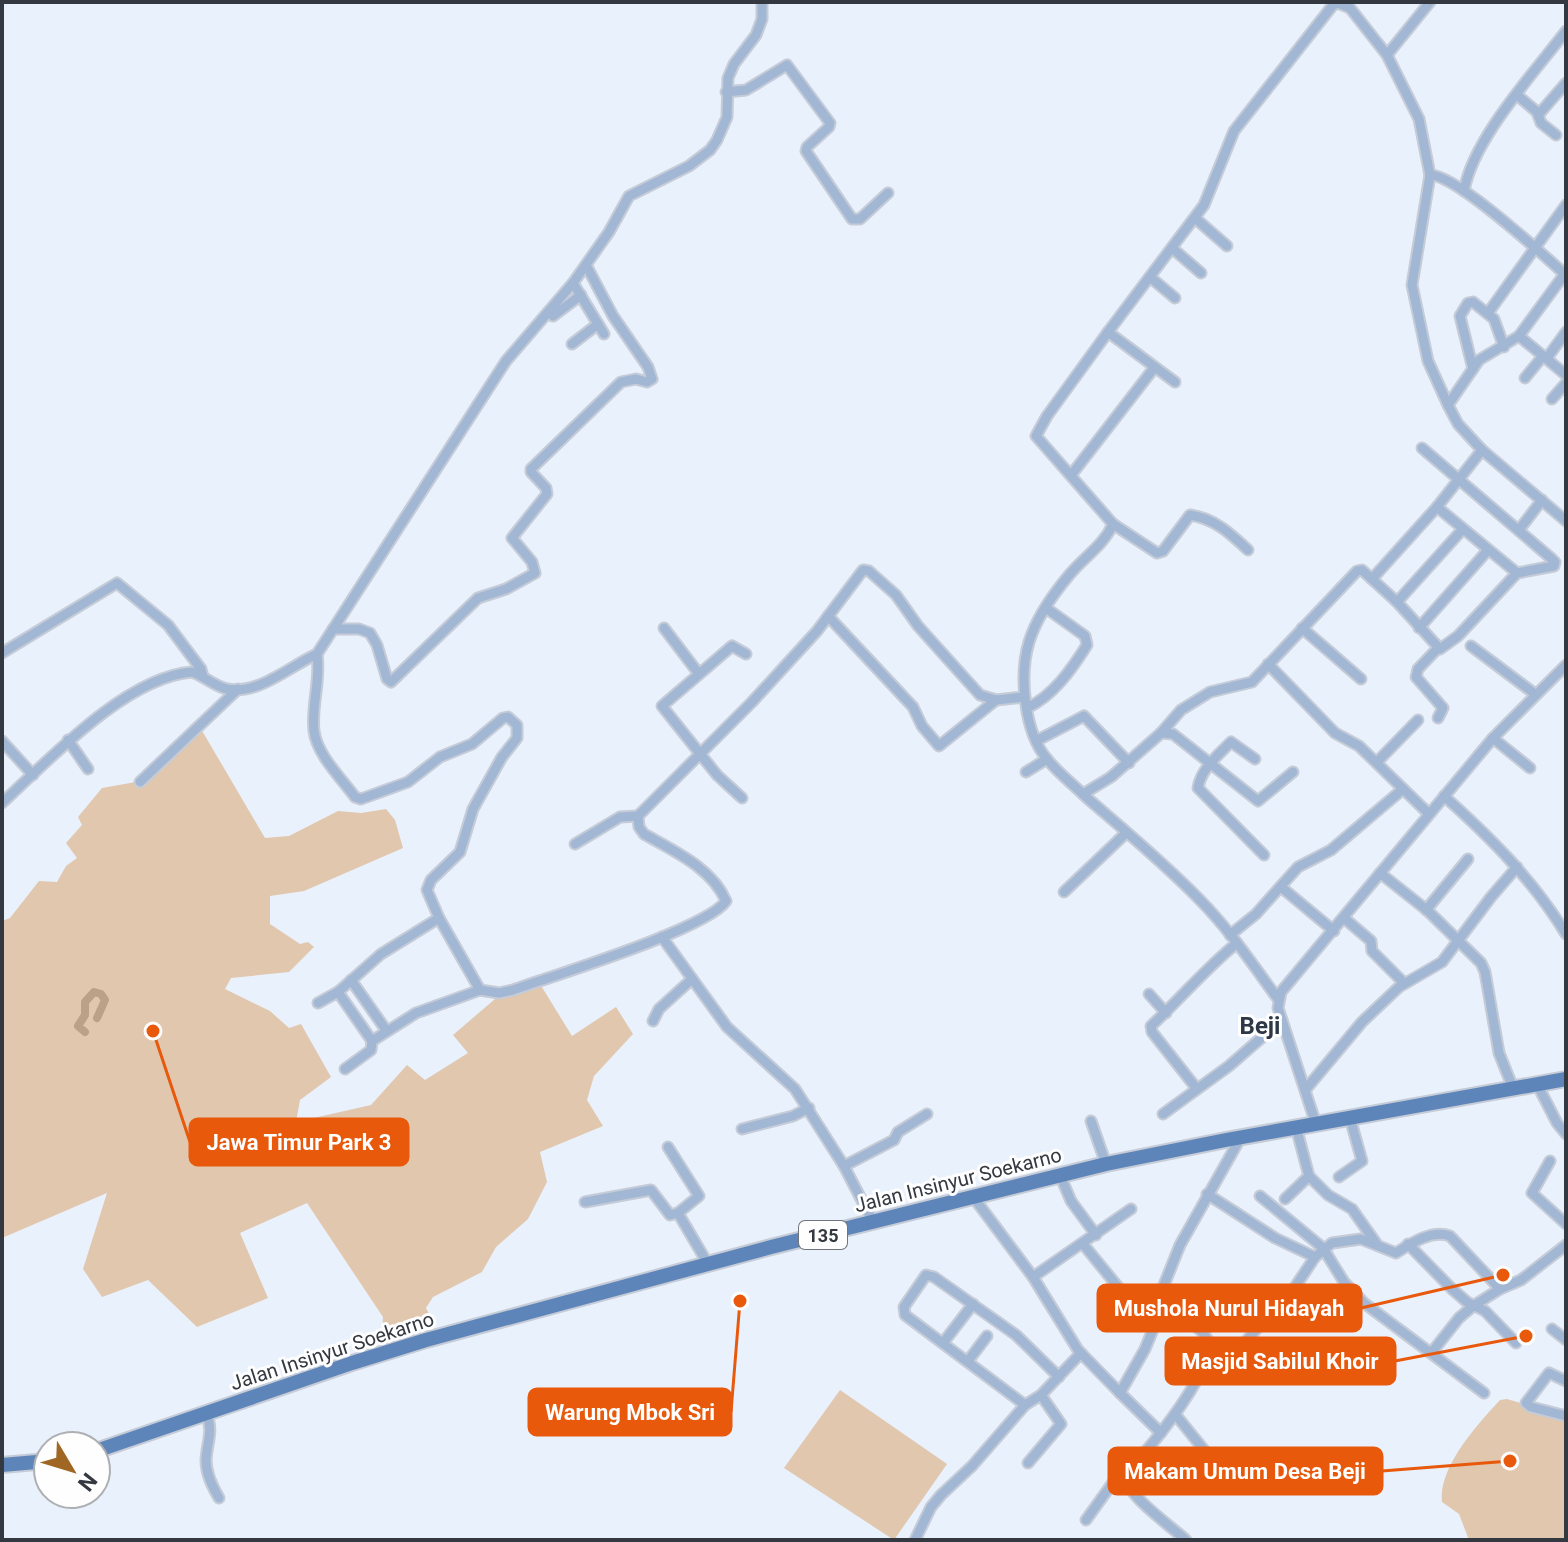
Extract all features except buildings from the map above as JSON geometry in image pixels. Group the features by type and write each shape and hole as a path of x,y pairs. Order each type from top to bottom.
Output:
{"main road":[{"name":"Jalan Insinyur Soekarno","path":"112,1446 426,1340 873,1222 1106,1164 1566,1079"},
{"path":"2,1465 32,1462"}],"street":[{"path":"2,803 92,721 157,681 192,672 222,687 238,689 271,680 317,654 506,361 573,283 629,196 689,166 710,150 724,129 726,92 734,64 756,35 762,19 762,2"},
{"path":"1387,55 1430,2"},
{"path":"1248,550 1208,518 1194,515 1187,519 1163,551 1157,553 1113,524 1072,474 1041,444 1036,433 1195,218 1208,197 1234,131 1333,5 1338,3 1350,8 1387,55 1419,119 1430,175 1412,285 1428,361 1458,424 1482,450 1566,521"},
{"path":"1464,191 1470,164 1566,31"},
{"path":"726,92 746,90 787,65 830,123 806,151 852,219 860,219 888,193"},
{"path":"1539,114 1566,83"},
{"path":"1517,95 1539,114 1541,123 1556,135"},
{"path":"1430,175 1440,176 1464,191 1565,274 1519,336 1482,357 1448,405"},
{"path":"1488,313 1566,205"},
{"path":"1195,218 1227,246"},
{"path":"1172,248 1201,273"},
{"path":"333,629 359,629 370,633 375,639 387,679 391,682 478,598 506,589 535,573 532,562 512,538 547,494 531,469 614,387 629,379 647,382 652,379 648,367 613,316 586,265"},
{"path":"1150,277 1175,298"},
{"path":"573,283 604,334"},
{"path":"553,316 581,295"},
{"path":"1473,369 1461,313 1471,301 1496,322 1504,347"},
{"path":"572,344 598,324"},
{"path":"1108,332 1175,382"},
{"path":"1525,378 1566,332"},
{"path":"1519,336 1566,375"},
{"path":"1072,474 1154,368"},
{"path":"1552,399 1566,383"},
{"path":"1422,448 1555,564 1517,573 1458,636 1442,649 1438,648 1418,669 1416,677 1443,708 1438,718"},
{"path":"1372,579 1437,507 1482,450"},
{"path":"1519,530 1542,500"},
{"path":"1437,507 1517,573"},
{"path":"1113,524 1093,552 1070,574 1046,608 1029,641 1024,666 1024,697 1036,741 1047,759 1083,794 1199,899 1234,939 1278,999 1316,1124"},
{"path":"1397,602 1462,530"},
{"path":"1419,628 1488,550"},
{"path":"1083,794 1129,763 1181,710 1217,689 1252,682 1357,571 1362,570 1397,602 1438,648"},
{"path":"575,844 620,817 638,816 752,702 828,616 860,572 869,571 896,595 918,626 980,695 996,700 1024,697"},
{"path":"2,653 117,583 168,625 201,669 203,677"},
{"path":"1027,708 1036,704 1069,673 1088,641 1046,608"},
{"path":"828,616 913,707 922,726 939,746 996,700"},
{"path":"664,628 699,674"},
{"path":"1302,628 1361,679"},
{"path":"742,798 700,754 662,706 732,646 746,654"},
{"path":"1471,646 1535,694"},
{"path":"317,654 319,665 314,732 328,760 355,797 361,799 408,782 440,757 472,744 503,718 508,717 517,725 517,738 502,757 473,809 460,852 428,885 429,897 439,918 480,990"},
{"path":"1268,664 1335,733 1359,746 1429,814"},
{"path":"1278,999 1293,975 1334,931 1493,738 1566,665"},
{"path":"140,782 238,689"},
{"path":"1036,741 1084,716 1129,763"},
{"path":"1377,762 1418,720"},
{"path":"1161,733 1173,734 1258,801 1293,772"},
{"path":"1493,738 1530,768"},
{"path":"68,740 88,769"},
{"path":"2,741 33,775"},
{"path":"1255,759 1231,742 1210,764 1200,778 1198,788 1264,855"},
{"path":"1026,772 1047,759"},
{"path":"1197,1089 1152,1032 1151,1026 1298,867 1331,850 1403,789"},
{"path":"1444,796 1496,843 1551,910 1566,934"},
{"path":"372,1041 416,1013 480,990 499,993 513,990 662,937 712,914 726,901 708,875 644,834 639,827 638,816"},
{"path":"1064,892 1126,833"},
{"path":"1426,910 1468,859"},
{"path":"1306,1089 1362,1022 1404,983 1439,964 1517,867"},
{"path":"1380,873 1426,910 1475,956 1485,972 1499,1053 1513,1088"},
{"path":"1281,887 1334,931"},
{"path":"318,1003 338,992 381,954 439,918"},
{"path":"1344,918 1370,939 1372,951 1404,983"},
{"path":"662,937 727,1027 785,1078 809,1108 873,1222"},
{"path":"653,1021 659,1009 692,979"},
{"path":"351,980 386,1030"},
{"path":"338,992 372,1041 371,1050 345,1069"},
{"path":"1149,994 1166,1013"},
{"path":"1163,1114 1229,1066 1282,1020"},
{"path":"1537,1084 1566,1134"},
{"path":"742,1129 793,1116 809,1108"},
{"path":"844,1166 894,1140 898,1132 927,1114"},
{"path":"1339,1177 1362,1161 1350,1118"},
{"path":"1091,1121 1106,1164"},
{"path":"1296,1127 1309,1176 1328,1195 1352,1209 1376,1243"},
{"path":"1120,1393 1145,1349 1161,1310 1162,1290 1180,1245 1241,1137"},
{"path":"585,1202 648,1190 653,1192 670,1215 678,1213 699,1196 668,1147"},
{"path":"1550,1161 1532,1193 1566,1224"},
{"path":"1060,1175 1071,1201 1096,1235"},
{"path":"1285,1199 1309,1176"},
{"path":"1207,1194 1275,1238 1315,1257"},
{"path":"1260,1196 1323,1248 1344,1282 1364,1303 1484,1393"},
{"path":"974,1198 1033,1277 1081,1353 1161,1433"},
{"path":"1033,1277 1131,1209"},
{"path":"678,1213 708,1264"},
{"path":"1203,1331 1240,1302 1291,1293 1315,1257 1332,1243 1361,1239 1396,1253 1408,1244 1443,1233 1450,1236 1500,1289"},
{"path":"1083,1244 1123,1293"},
{"path":"1408,1244 1452,1289 1473,1306 1485,1311 1516,1343"},
{"path":"1432,1352 1459,1318 1473,1306 1521,1280 1566,1245"},
{"path":"1025,1405 902,1312 926,1275 934,1277 1016,1335 1059,1377"},
{"path":"943,1343 973,1304"},
{"path":"1161,1310 1203,1331 1210,1343 1232,1358 1265,1319"},
{"path":"1552,1329 1566,1340"},
{"path":"968,1361 987,1336"},
{"path":"1186,1540 1130,1489 1127,1481 1131,1469 1175,1414 1209,1356 1210,1343"},
{"path":"915,1540 931,1507 941,1495 972,1466 1025,1405 1041,1395 1081,1353"},
{"path":"1566,1381 1549,1373 1526,1403 1566,1416"},
{"path":"1028,1463 1061,1424 1041,1395"},
{"path":"206,1414 212,1425 207,1471 219,1498"},
{"path":"1175,1414 1217,1466"},
{"path":"1086,1520 1114,1481 1127,1481"}],"shaded area":[{"path":"201,729 265,838 289,836 338,811 361,813 386,809 395,820 403,848 304,891 270,896 270,924 300,944 308,942 314,947 289,972 231,978 225,989 270,1011 289,1028 301,1024 331,1077 300,1100 296,1122 371,1105 407,1065 425,1080 468,1053 453,1035 495,999 540,984 572,1036 616,1007 633,1034 594,1076 587,1100 603,1126 540,1152 547,1182 528,1219 496,1247 482,1272 433,1297 426,1308 431,1318 382,1332 383,1317 307,1203 240,1233 268,1298 197,1327 148,1280 102,1297 83,1269 107,1193 2,1238 2,921 10,918 39,881 57,882 66,866 77,858 66,843 82,825 78,817 102,788 147,780"},
{"path":"840,1390 947,1464 894,1540 784,1468"},
{"path":"1507,1399 1566,1417 1566,1540 1469,1540 1459,1514 1442,1502 1446,1475 1461,1447 1500,1400"}],"waterway":[{"path":"85,1032 78,1026 85,1015 85,1002 94,992 101,994 105,1000 97,1018"}],"place":[{"name":"Jawa Timur Park 3","path":"153,1031"},
{"name":"Mushola Nurul Hidayah","path":"1503,1275"},
{"name":"Warung Mbok Sri","path":"740,1301"},
{"name":"Masjid Sabilul Khoir","path":"1526,1336"},
{"name":"Makam Umum Desa Beji","path":"1510,1461"}],"district":[{"name":"Beji","path":"1260,1026"}]}
